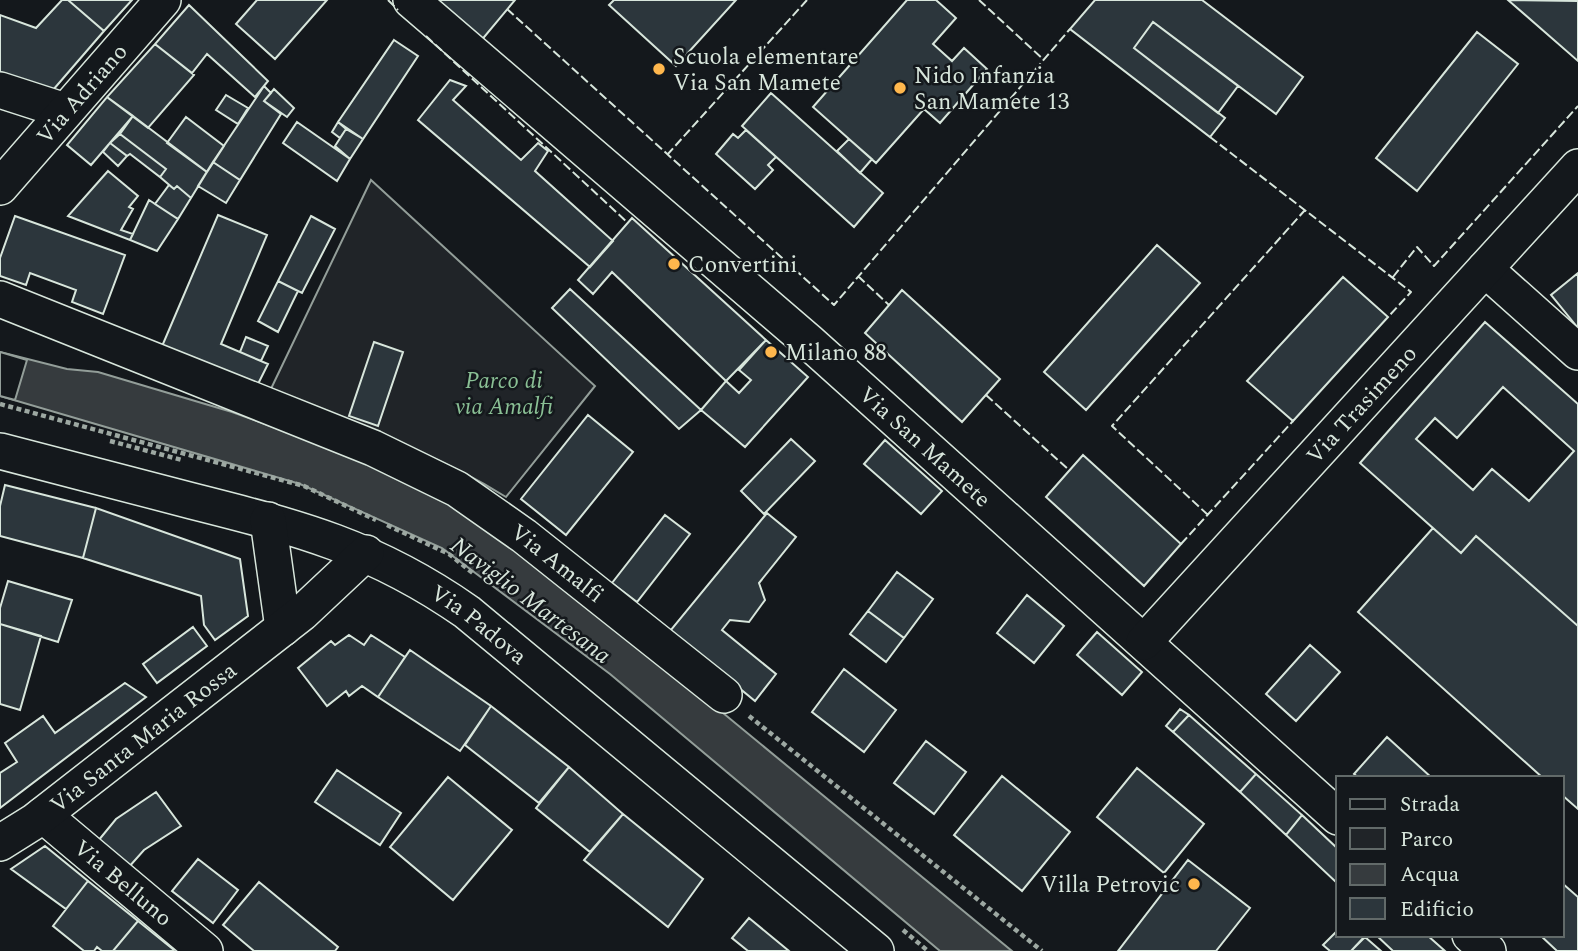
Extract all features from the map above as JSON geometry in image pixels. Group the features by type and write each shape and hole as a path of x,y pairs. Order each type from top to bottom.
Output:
{"street":[{"name":"Via Adriano","path":"0,187 163,0"},
{"name":"Via San Mamete","path":"411,0 733,276 1336,815"},
{"path":"0,90 65,111"},
{"name":"Via Trasimeno","path":"1144,642 1578,167"},
{"path":"1485,269 1578,352"},
{"name":"Via Amalfi","path":"0,299 373,448 448,484 524,536 724,695"},
{"name":"Via Padova","path":"0,451 268,520 366,553 420,580 467,612 876,951"},
{"path":"268,520 283,628"},
{"name":"Via Santa Maria Rossa","path":"0,843 43,815 283,628 366,553"},
{"name":"Via Belluno","path":"43,815 205,951"},
{"path":"1472,937 1488,951"}],"path":[{"path":"110,441 182,460"},
{"path":"724,695 1042,951"}],"green space":[{"name":"Parco di via Amalfi","path":"371,180 595,386 506,497 449,465 419,452 268,395"}],"water":[{"name":"Naviglio Martesana","path":"0,352 67,369 98,372 232,412 385,468 444,495 621,629 1012,951 940,951 610,674 442,548 300,484 0,396"}],"pier":[{"path":"0,352 27,360 15,400 0,396"}],"building":[{"path":"62,0 68,0 104,31 53,90 0,72 0,15 36,28"},
{"path":"68,0 132,0 104,31"},
{"path":"257,0 327,0 275,59 236,24"},
{"path":"434,0 515,0 480,42"},
{"path":"614,0 736,0 676,66 609,5"},
{"name":"Nido Infanzia San Mamete 13","path":"907,0 936,0 956,18 933,44 952,61 964,48 987,69 940,123 924,109 876,163 813,107"},
{"path":"1095,0 1202,0 1303,77 1276,114 1153,22 1134,48 1225,118 1210,137 1070,29"},
{"path":"1508,0 1578,1 1578,61"},
{"path":"189,5 268,81 255,97 207,54 192,73 155,44"},
{"path":"1153,22 1238,86 1218,113 1134,48"},
{"path":"1477,32 1518,64 1417,191 1376,158"},
{"path":"394,40 418,56 363,139 338,122"},
{"path":"155,44 194,75 148,128 107,97"},
{"path":"450,80 466,86 453,100 521,160 538,143 548,151 535,171 613,241 590,267 418,120"},
{"path":"264,86 271,93 264,101 281,114 240,180 213,162"},
{"path":"274,89 294,108 287,117 264,101"},
{"path":"771,93 883,193 854,227 742,126"},
{"path":"226,95 248,108 238,124 216,110"},
{"path":"107,97 133,116 91,165 67,145"},
{"path":"133,116 207,172 191,198 160,177 166,169 120,134"},
{"path":"186,117 224,146 207,172 167,143"},
{"path":"297,122 350,159 337,181 283,143"},
{"path":"338,122 346,129 340,138 332,132"},
{"path":"346,129 363,139 350,159 335,146"},
{"path":"746,130 776,157 768,165 773,170 755,189 716,154 733,134 738,138"},
{"path":"120,134 166,169 160,177 130,154 127,156 110,143"},
{"path":"849,139 872,159 860,173 837,151"},
{"path":"110,143 127,156 118,166 103,152"},
{"path":"213,162 240,180 226,203 198,186"},
{"path":"108,171 138,196 129,207 133,209 121,230 133,234 130,240 68,216"},
{"path":"169,185 174,189 177,186 191,198 178,219 155,204"},
{"path":"149,200 178,219 157,251 130,240"},
{"path":"218,215 267,235 221,344 268,364 257,386 160,351"},
{"path":"15,216 125,255 103,314 72,302 76,290 30,273 26,285 0,276 0,258"},
{"path":"311,216 335,229 302,293 278,281"},
{"path":"632,218 766,340 726,381 612,272 593,294 578,280"},
{"path":"1157,245 1200,283 1086,410 1044,372"},
{"path":"1578,273 1578,328 1551,295"},
{"path":"1343,277 1388,317 1293,421 1247,381"},
{"path":"278,281 298,291 278,332 258,321"},
{"path":"570,289 701,410 679,429 552,308"},
{"path":"902,290 1000,379 962,422 865,333"},
{"path":"1485,322 1578,404 1578,626 1476,536 1461,553 1360,463","holes":["1503,387 1574,451 1529,501 1492,469 1473,490 1416,439 1435,418 1457,438"]},
{"path":"246,337 268,346 261,361 240,352"},
{"path":"766,340 808,377 745,447 701,410 726,381 739,393 751,380 739,370"},
{"path":"374,342 403,352 378,426 349,416"},
{"path":"588,415 633,452 566,535 521,499"},
{"path":"791,439 815,461 764,514 741,491"},
{"path":"885,440 942,491 921,514 864,464"},
{"path":"1083,455 1181,544 1144,586 1046,497"},
{"path":"5,485 96,508 83,558 0,536 0,506"},
{"path":"96,508 240,559 248,616 215,640 204,625 201,596 83,558"},
{"path":"767,513 796,537 759,583 765,600 749,622 730,620 722,630 776,674 755,701 670,631"},
{"path":"665,515 690,534 637,602 612,583"},
{"path":"1433,528 1461,553 1476,536 1578,626 1578,809 1564,797 1564,776 1541,776 1358,612"},
{"path":"897,572 933,599 904,638 868,611"},
{"path":"8,581 72,600 58,642 0,624 0,608"},
{"path":"1027,595 1064,626 1034,663 997,633"},
{"path":"868,611 904,638 886,662 850,634"},
{"path":"0,624 41,636 20,710 0,704"},
{"path":"193,627 207,646 157,683 143,664"},
{"path":"1097,632 1142,672 1122,695 1077,655"},
{"path":"349,635 364,645 371,635 405,657 378,697 362,686 349,696 346,691 327,706 298,668 331,641 335,645"},
{"path":"1310,645 1340,672 1296,721 1266,694"},
{"path":"410,650 491,706 460,751 378,697"},
{"path":"844,669 896,710 864,752 812,712"},
{"path":"125,683 146,697 0,808 0,773 17,762 5,743 43,716 55,733"},
{"path":"491,706 569,767 539,803 465,745"},
{"path":"1180,709 1189,715 1173,732 1166,726"},
{"path":"1189,715 1256,774 1240,792 1173,732"},
{"path":"1387,737 1430,776 1356,776 1354,774"},
{"path":"926,741 966,772 934,814 894,783"},
{"path":"569,767 623,814 590,852 536,808"},
{"path":"1137,768 1204,824 1164,873 1097,817"},
{"path":"337,770 401,813 380,845 315,802"},
{"path":"1256,774 1302,815 1286,835 1240,792"},
{"path":"1002,776 1070,832 1022,891 954,835"},
{"path":"448,777 512,830 453,900 390,847"},
{"path":"156,792 181,826 144,850 128,868 98,841 116,819"},
{"path":"623,814 703,879 668,927 584,860"},
{"path":"1302,815 1336,847 1336,882 1286,835"},
{"path":"45,846 88,881 66,909 11,869"},
{"path":"198,859 238,890 213,923 172,891"},
{"name":"Villa Petrovic","path":"1188,860 1250,908 1216,951 1118,951"},
{"path":"88,881 138,921 113,951 102,951 97,947 94,951 84,951 53,926"},
{"path":"259,882 338,947 335,951 254,951 223,925"},
{"path":"1564,885 1578,897 1578,951 1557,951 1542,937 1564,937"},
{"path":"749,918 789,951 748,951 732,938"},
{"path":"138,921 174,950 113,951"},
{"path":"1336,932 1336,937 1364,937 1351,951 1330,951 1323,945"},
{"path":"1365,937 1381,951 1351,951"},
{"path":"1378,937 1429,937 1445,951 1393,951"}],"fence":[{"path":"388,0 398,10"},
{"path":"667,155 807,0"},
{"path":"979,0 1044,60"},
{"path":"507,9 834,305 1070,29"},
{"path":"426,36 628,223"},
{"path":"1393,277 1417,247 1434,266 1578,106"},
{"path":"1210,137 1411,292 1388,317"},
{"path":"1208,515 1112,426 1305,210"},
{"path":"858,276 889,305"},
{"path":"986,395 1069,470"},
{"path":"1181,544 1293,421"}],"place":[{"name":"Scuola elementare Via San Mamete","path":"659,69"},
{"name":"Nido Infanzia San Mamete 13","path":"900,88"},
{"name":"Convertini","path":"674,264"},
{"name":"Milano 88","path":"771,352"},
{"name":"Villa Petrovic","path":"1194,884"}]}
